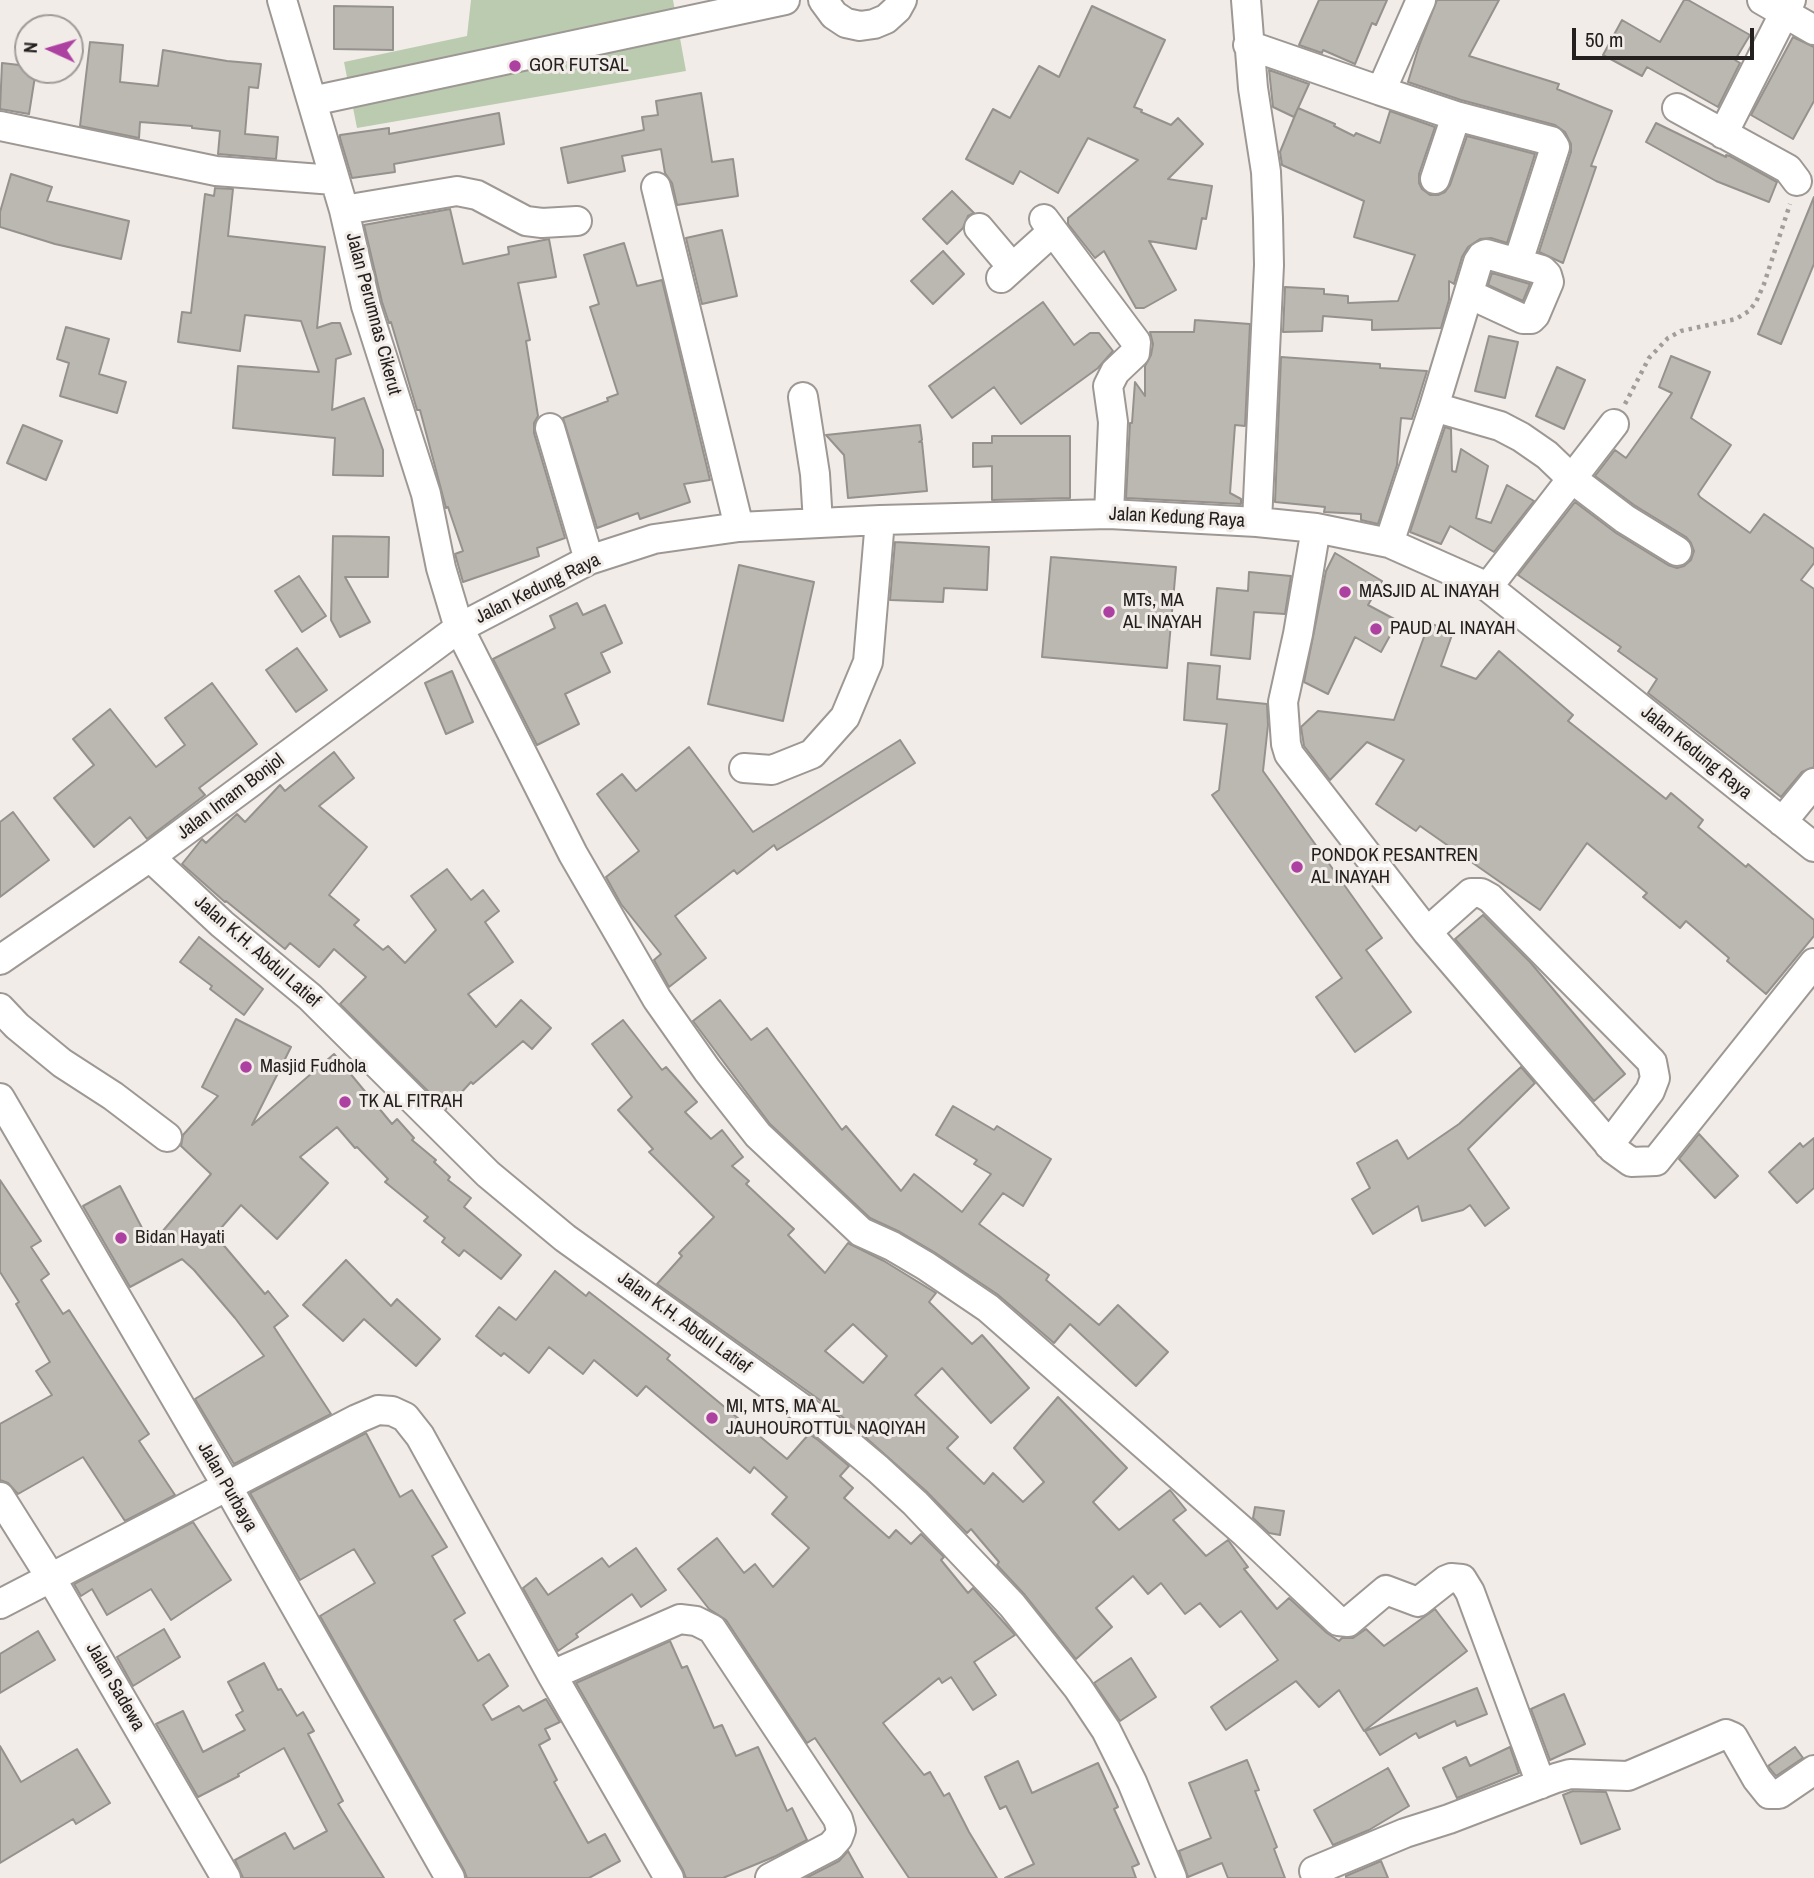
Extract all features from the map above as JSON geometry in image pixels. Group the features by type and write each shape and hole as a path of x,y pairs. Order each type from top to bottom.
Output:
{"street":[{"name":"Jalan Perumnas Cikerut","path":"282,0 344,210 366,306 426,494 441,568 459,628 573,854 657,999 707,1070 758,1135 861,1232 915,1259 988,1308 1245,1533 1338,1621 1348,1622 1386,1590 1418,1602 1446,1580 1462,1579 1470,1592 1541,1784"},
{"path":"312,101 785,0"},
{"path":"823,0 834,15 846,23 860,26 887,19 902,0"},
{"path":"1246,0 1252,88 1266,172 1269,265 1257,522"},
{"path":"1381,91 1421,0"},
{"path":"1723,134 1779,4 1814,30"},
{"path":"1248,45 1456,116 1552,141 1555,147 1518,262"},
{"path":"1677,108 1788,169 1797,181"},
{"path":"1435,179 1456,116"},
{"path":"0,126 216,172 334,180"},
{"path":"656,187 739,527"},
{"path":"344,210 457,191 477,195 526,220 542,223 577,221"},
{"path":"979,228 1007,273 1048,225 1136,342 1135,353 1115,372 1108,386 1113,422 1109,514"},
{"path":"1389,543 1434,407 1469,294 1482,256 1486,254 1542,270 1549,282 1531,319 1469,294"},
{"path":"803,397 815,474 818,523"},
{"path":"1434,407 1500,426 1547,455 1571,478 1625,519 1677,551"},
{"path":"1488,587 1614,424"},
{"path":"550,428 589,560"},
{"name":"Jalan Kedung Raya","path":"459,628 589,560 654,539 739,527 1109,514 1316,527 1389,543 1488,587 1814,847"},
{"path":"744,768 772,770 812,754 845,717 868,662 880,520"},
{"path":"1316,527 1298,635 1283,702 1286,744 1296,766 1427,932 1609,1145 1631,1162 1656,1161 1814,963"},
{"name":"Jalan Imam Bonjol","path":"0,960 150,857 459,628"},
{"path":"1782,822 1814,783"},
{"name":"Jalan K.H. Abdul Latief","path":"150,857 222,924 310,997 488,1174 565,1238 828,1427 915,1503 1012,1605 1079,1688 1106,1730 1172,1878"},
{"path":"1427,932 1471,893 1481,893 1490,898 1652,1062 1656,1078 1650,1091 1609,1145"},
{"path":"0,1008 17,1026 62,1063 113,1096 167,1137"},
{"name":"Jalan Purbaya","path":"0,1098 227,1486 450,1878"},
{"path":"0,1605 378,1410 393,1411 405,1417 420,1436 552,1675 669,1878"},
{"name":"Jalan Sadewa","path":"0,1497 51,1578 226,1878"},
{"path":"552,1675 680,1619 696,1621 712,1629 838,1819 841,1830 831,1846 770,1878"},
{"path":"1314,1871 1405,1833 1570,1774 1628,1776 1726,1734 1733,1737 1756,1779 1772,1796 1785,1791 1814,1770"}],"path":[{"path":"1614,424 1658,346 1681,331 1736,319 1749,311 1756,302 1797,181"}],"green space":[{"name":"GOR FUTSAL","path":"471,0 673,0 686,71 357,128 344,62 467,36"}],"building":[{"path":"1319,0 1387,0 1376,25 1372,23 1355,64 1323,50 1322,53 1299,45"},
{"path":"1437,0 1499,0 1469,56 1559,84 1557,89 1612,111 1591,166 1596,167 1563,263 1539,252 1571,152 1571,144 1565,132 1555,125 1461,100 1408,82"},
{"path":"1684,0 1750,35 1735,60 1740,63 1718,107 1647,67 1642,76 1603,55 1622,20 1660,42"},
{"path":"334,6 393,7 393,50 334,49"},
{"path":"1092,6 1165,40 1134,107 1171,125 1178,118 1203,144 1168,179 1212,186 1206,219 1202,218 1196,249 1149,241 1176,290 1144,308 1136,308 1104,251 1095,258 1068,224 1068,218 1138,160 1088,138 1058,193 1020,171 1013,184 966,159 993,109 1010,118 1039,66 1059,77"},
{"path":"1793,37 1814,47 1814,101 1793,139 1751,115"},
{"path":"90,42 123,45 120,82 158,86 163,50 261,64 258,88 249,87 245,134 278,137 276,159 218,154 220,131 192,126 140,122 139,138 80,126"},
{"path":"2,63 14,64 14,84 34,84 29,114 0,109"},
{"path":"1269,70 1309,84 1294,117 1273,107"},
{"path":"701,93 712,162 733,159 738,196 677,205 672,183 665,173 661,149 622,156 625,171 568,183 561,148 644,130 642,117 658,115 656,101"},
{"path":"1298,108 1335,124 1334,126 1354,136 1356,133 1380,143 1390,111 1435,127 1419,174 1422,189 1430,195 1445,192 1450,185 1467,136 1535,154 1507,243 1491,238 1480,239 1468,247 1454,284 1449,281 1449,300 1441,328 1372,330 1372,320 1323,316 1322,331 1283,332 1285,287 1324,289 1324,294 1348,296 1348,303 1398,301 1415,255 1354,237 1364,201 1282,165 1280,152"},
{"path":"499,113 504,144 394,164 395,172 352,178 340,138 340,135 389,128 389,134"},
{"path":"1656,123 1726,157 1730,156 1777,182 1769,202 1716,181 1646,142"},
{"path":"11,174 52,187 47,201 129,221 121,259 55,244 0,227 0,212"},
{"path":"215,188 233,189 228,236 325,247 317,328 340,323 351,354 336,359 332,410 364,398 383,450 383,476 333,475 335,438 233,428 238,366 319,372 301,321 245,315 240,351 178,342 182,312 191,313 205,194 214,196"},
{"path":"952,191 974,213 968,216 963,228 947,244 923,219"},
{"path":"1814,197 1814,264 1781,344 1758,334"},
{"path":"450,209 463,264 509,254 508,247 549,239 556,277 518,283 530,340 526,341 538,416 534,423 534,433 565,538 537,548 539,556 463,582 455,554 463,551 448,507 446,508 420,410 417,410 391,322 389,323 382,302 364,225"},
{"path":"722,230 737,296 702,304 686,238"},
{"path":"624,243 637,286 662,280 710,480 684,484 690,502 640,519 638,513 597,528 563,418 608,401 607,398 618,394 590,307 599,304 584,255"},
{"path":"943,251 964,274 933,304 911,281"},
{"path":"1492,273 1530,284 1523,301 1488,285"},
{"path":"1043,302 1074,345 1090,333 1099,333 1113,351 1098,368 1021,424 994,387 952,418 929,386"},
{"path":"1195,320 1250,324 1245,426 1235,425 1230,493 1241,499 1241,504 1126,498 1135,382 1145,396 1145,366 1153,344 1150,332 1194,332"},
{"path":"66,327 109,339 99,374 126,382 117,413 60,396 69,363 57,359"},
{"path":"1489,336 1518,342 1505,398 1475,391"},
{"path":"1671,356 1710,372 1691,418 1731,445 1698,494 1700,497 1750,533 1764,514 1814,549 1814,563 1801,580 1814,589 1814,767 1802,772 1781,797 1648,693 1657,679 1618,651 1621,647 1518,575 1575,502 1616,533 1668,565 1677,568 1691,560 1694,551 1686,537 1634,505 1595,476 1615,450 1626,458 1672,393 1659,387"},
{"path":"1281,357 1380,364 1380,368 1427,371 1412,419 1401,418 1397,465 1378,524 1361,520 1361,514 1324,512 1325,507 1275,502"},
{"path":"1557,367 1585,380 1564,429 1536,416"},
{"path":"23,425 62,441 46,480 7,463"},
{"path":"920,425 922,440 919,442 922,442 927,491 848,498 844,455 826,435"},
{"path":"1445,427 1451,429 1452,471 1456,472 1461,449 1488,466 1476,518 1491,523 1507,485 1534,501 1494,552 1450,526 1441,544 1410,532"},
{"path":"992,436 1070,436 1070,498 992,500 992,466 973,467 973,443 992,443"},
{"path":"333,536 389,537 388,577 345,577 370,622 340,637 331,620"},
{"path":"895,542 989,547 987,590 944,588 943,602 890,600"},
{"path":"1335,553 1382,581 1368,605 1398,621 1381,652 1355,637 1328,694 1304,682 1326,571"},
{"name":"MTs, MA AL INAYAH","path":"1051,557 1176,567 1167,668 1042,657"},
{"path":"739,565 814,582 783,721 708,704"},
{"path":"1249,572 1291,576 1285,614 1254,612 1250,659 1211,655 1217,588 1248,591"},
{"path":"299,576 326,616 302,632 275,591"},
{"path":"577,603 583,615 605,605 622,643 601,653 610,672 565,694 579,724 537,745 493,659 555,628 550,616"},
{"path":"1429,623 1453,632 1441,666 1476,679 1499,651 1573,715 1568,721 1666,799 1671,793 1703,820 1698,827 1746,867 1748,864 1814,920 1814,936 1766,994 1686,921 1680,928 1643,897 1647,893 1587,843 1540,910 1420,826 1416,831 1376,804 1404,760 1367,742 1330,780 1304,746 1301,727 1318,711 1394,720"},
{"path":"297,648 327,690 296,712 266,670"},
{"name":"PONDOK PESANTREN AL INAYAH","path":"1188,663 1220,666 1217,699 1267,704 1268,725 1263,771 1382,938 1366,950 1411,1012 1355,1052 1316,997 1342,978 1212,795 1219,790 1227,724 1184,720"},
{"path":"452,671 473,722 446,734 425,683"},
{"path":"212,683 257,744 199,788 205,795 147,839 130,817 94,847 54,798 94,765 73,739 110,709 156,767 185,745 165,718"},
{"path":"900,740 915,763 777,850 774,845 737,874 734,870 675,916 706,958 669,987 654,960 661,954 621,904 606,877 639,851 597,794 622,774 636,791 689,747 753,832"},
{"path":"334,752 354,778 319,806 367,847 329,895 359,920 354,925 383,950 388,946 405,963 436,930 411,896 447,869 471,900 483,890 499,911 485,922 513,962 468,994 496,1027 521,1000 551,1028 532,1049 523,1041 473,1084 471,1082 446,1109 340,1004 366,977 334,949 319,967 290,943 285,949 182,864 202,839 206,843 237,814 245,822 280,785 285,791"},
{"path":"13,812 49,860 0,897 0,822"},
{"path":"1483,915 1530,962 1625,1074 1594,1101 1455,939"},
{"path":"199,937 263,989 244,1015 180,962"},
{"path":"720,1000 751,1040 767,1028 842,1130 846,1126 901,1191 914,1174 962,1212 991,1174 974,1164 977,1160 936,1135 953,1106 994,1130 997,1126 1051,1159 1023,1206 1003,1193 979,1224 1049,1275 1046,1280 1099,1325 1118,1305 1168,1352 1136,1386 1070,1324 1054,1343 997,1294 934,1252 870,1218 770,1124 693,1021"},
{"path":"236,1019 291,1047 252,1125 334,1054 392,1124 397,1119 414,1138 412,1140 436,1160 434,1162 450,1177 448,1180 471,1198 464,1207 521,1255 501,1279 464,1250 459,1256 442,1242 445,1238 424,1221 428,1217 385,1182 388,1179 337,1127 300,1157 328,1183 277,1239 241,1205 215,1235 265,1294 268,1291 288,1316 274,1327 331,1414 234,1464 195,1399 264,1356 235,1318 182,1259 130,1287 83,1206 120,1186 151,1245 211,1174 181,1146 183,1135 218,1096 202,1087"},
{"path":"623,1020 662,1070 666,1067 697,1102 685,1112 711,1139 722,1130 743,1157 732,1166 749,1181 746,1184 794,1229 788,1235 825,1273 848,1243 884,1261 936,1293 929,1302 972,1344 982,1335 1029,1388 991,1423 942,1368 915,1395 958,1437 947,1448 984,1484 993,1473 1023,1502 1044,1482 1014,1448 1058,1397 1127,1468 1093,1502 1119,1530 1170,1490 1186,1510 1173,1520 1206,1556 1228,1540 1248,1567 1244,1569 1277,1609 1289,1598 1339,1641 1342,1638 1353,1638 1366,1629 1384,1646 1435,1609 1467,1651 1364,1731 1339,1690 1319,1707 1296,1681 1226,1730 1211,1707 1278,1660 1241,1611 1220,1627 1200,1603 1185,1614 1161,1583 1148,1594 1133,1576 1096,1608 1112,1627 1076,1659 1025,1595 997,1565 999,1562 971,1529 967,1533 926,1491 838,1413 657,1284 682,1256 679,1253 714,1217 649,1152 653,1149 618,1110 632,1097 592,1044","holes":["853,1324 887,1356 863,1383 825,1351"]},
{"path":"1521,1067 1535,1083 1468,1149 1509,1208 1485,1226 1470,1205 1463,1210 1422,1221 1418,1206 1373,1234 1352,1199 1370,1188 1357,1163 1397,1140 1408,1159 1459,1124"},
{"path":"1699,1134 1738,1176 1715,1198 1679,1159"},
{"path":"1814,1138 1814,1188 1797,1203 1769,1172 1800,1143 1803,1147"},
{"path":"0,1180 41,1241 31,1247 49,1274 41,1280 63,1314 69,1310 149,1434 139,1441 175,1495 125,1521 83,1457 18,1494 8,1483 0,1480 0,1424 52,1395 36,1371 50,1362 0,1272"},
{"path":"346,1260 391,1306 397,1299 440,1339 416,1366 364,1319 343,1341 303,1305"},
{"path":"555,1271 586,1296 589,1292 670,1355 667,1359 787,1459 809,1434 818,1440 849,1466 840,1476 853,1488 844,1498 889,1538 896,1530 911,1544 921,1534 944,1557 941,1560 968,1593 973,1588 1015,1635 974,1662 996,1695 973,1710 951,1677 942,1683 939,1678 883,1723 924,1775 930,1772 944,1796 949,1793 997,1878 909,1878 815,1738 807,1743 726,1620 709,1609 678,1569 717,1538 744,1573 755,1564 773,1587 809,1548 772,1514 787,1497 754,1467 750,1473 646,1386 637,1396 594,1360 583,1374 549,1347 529,1373 476,1336 499,1307 516,1320"},
{"path":"366,1433 400,1497 412,1490 447,1547 432,1556 465,1613 454,1620 478,1661 489,1654 508,1686 483,1705 492,1720 519,1706 523,1711 546,1699 560,1722 545,1729 550,1739 539,1745 557,1780 554,1782 588,1843 605,1834 620,1861 589,1878 467,1878 320,1616 375,1583 354,1549 300,1580 250,1493"},
{"path":"1255,1507 1284,1511 1280,1535 1269,1533 1253,1518"},
{"path":"193,1522 231,1580 171,1620 151,1589 107,1615 92,1589 81,1596 74,1584"},
{"path":"636,1548 666,1590 641,1607 632,1594 576,1634 578,1637 558,1651 523,1588 536,1578 548,1595 602,1558 609,1567"},
{"path":"164,1629 180,1657 133,1686 117,1657"},
{"path":"38,1631 55,1660 0,1693 0,1654"},
{"path":"670,1641 682,1668 687,1666 714,1728 722,1725 736,1756 758,1747 787,1811 792,1808 807,1840 723,1878 686,1878 576,1683"},
{"path":"1131,1658 1156,1697 1120,1721 1094,1683"},
{"path":"264,1663 278,1690 281,1689 297,1716 303,1712 314,1731 308,1734 343,1801 338,1804 384,1878 243,1878 235,1860 285,1833 294,1849 327,1831 284,1748 198,1797 156,1724 183,1711 203,1752 245,1730 236,1715 243,1711 228,1682"},
{"path":"1477,1688 1487,1714 1457,1726 1455,1721 1419,1738 1416,1733 1380,1755 1365,1731"},
{"path":"1564,1694 1585,1744 1550,1760 1531,1709"},
{"path":"0,1746 21,1782 77,1749 110,1803 76,1824 73,1819 0,1863"},
{"path":"1510,1747 1519,1773 1457,1798 1443,1768 1466,1757 1470,1766"},
{"path":"1795,1747 1803,1758 1776,1776 1768,1766"},
{"path":"1247,1760 1259,1790 1255,1791 1277,1847 1274,1849 1285,1878 1228,1878 1222,1863 1188,1877 1179,1851 1211,1838 1189,1783"},
{"path":"1018,1761 1032,1793 1098,1763 1118,1807 1114,1809 1139,1864 1132,1867 1136,1878 1005,1878 1034,1864 1006,1806 1000,1809 985,1777"},
{"path":"1388,1768 1409,1806 1369,1830 1333,1845 1314,1810"},
{"path":"1573,1791 1606,1792 1620,1829 1581,1844 1563,1795"},
{"path":"848,1851 863,1878 806,1878 839,1861"},
{"path":"1381,1861 1388,1878 1346,1878 1346,1876"}],"place":[{"name":"GOR FUTSAL","path":"515,66"},
{"name":"MASJID AL INAYAH","path":"1345,592"},
{"name":"MTs, MA AL INAYAH","path":"1109,612"},
{"name":"PAUD AL INAYAH","path":"1376,629"},
{"name":"PONDOK PESANTREN AL INAYAH","path":"1297,867"},
{"name":"Masjid Fudhola","path":"246,1067"},
{"name":"TK AL FITRAH","path":"345,1102"},
{"name":"Bidan Hayati","path":"121,1238"},
{"name":"MI, MTS, MA AL JAUHOUROTTUL NAQIYAH","path":"712,1418"}]}
